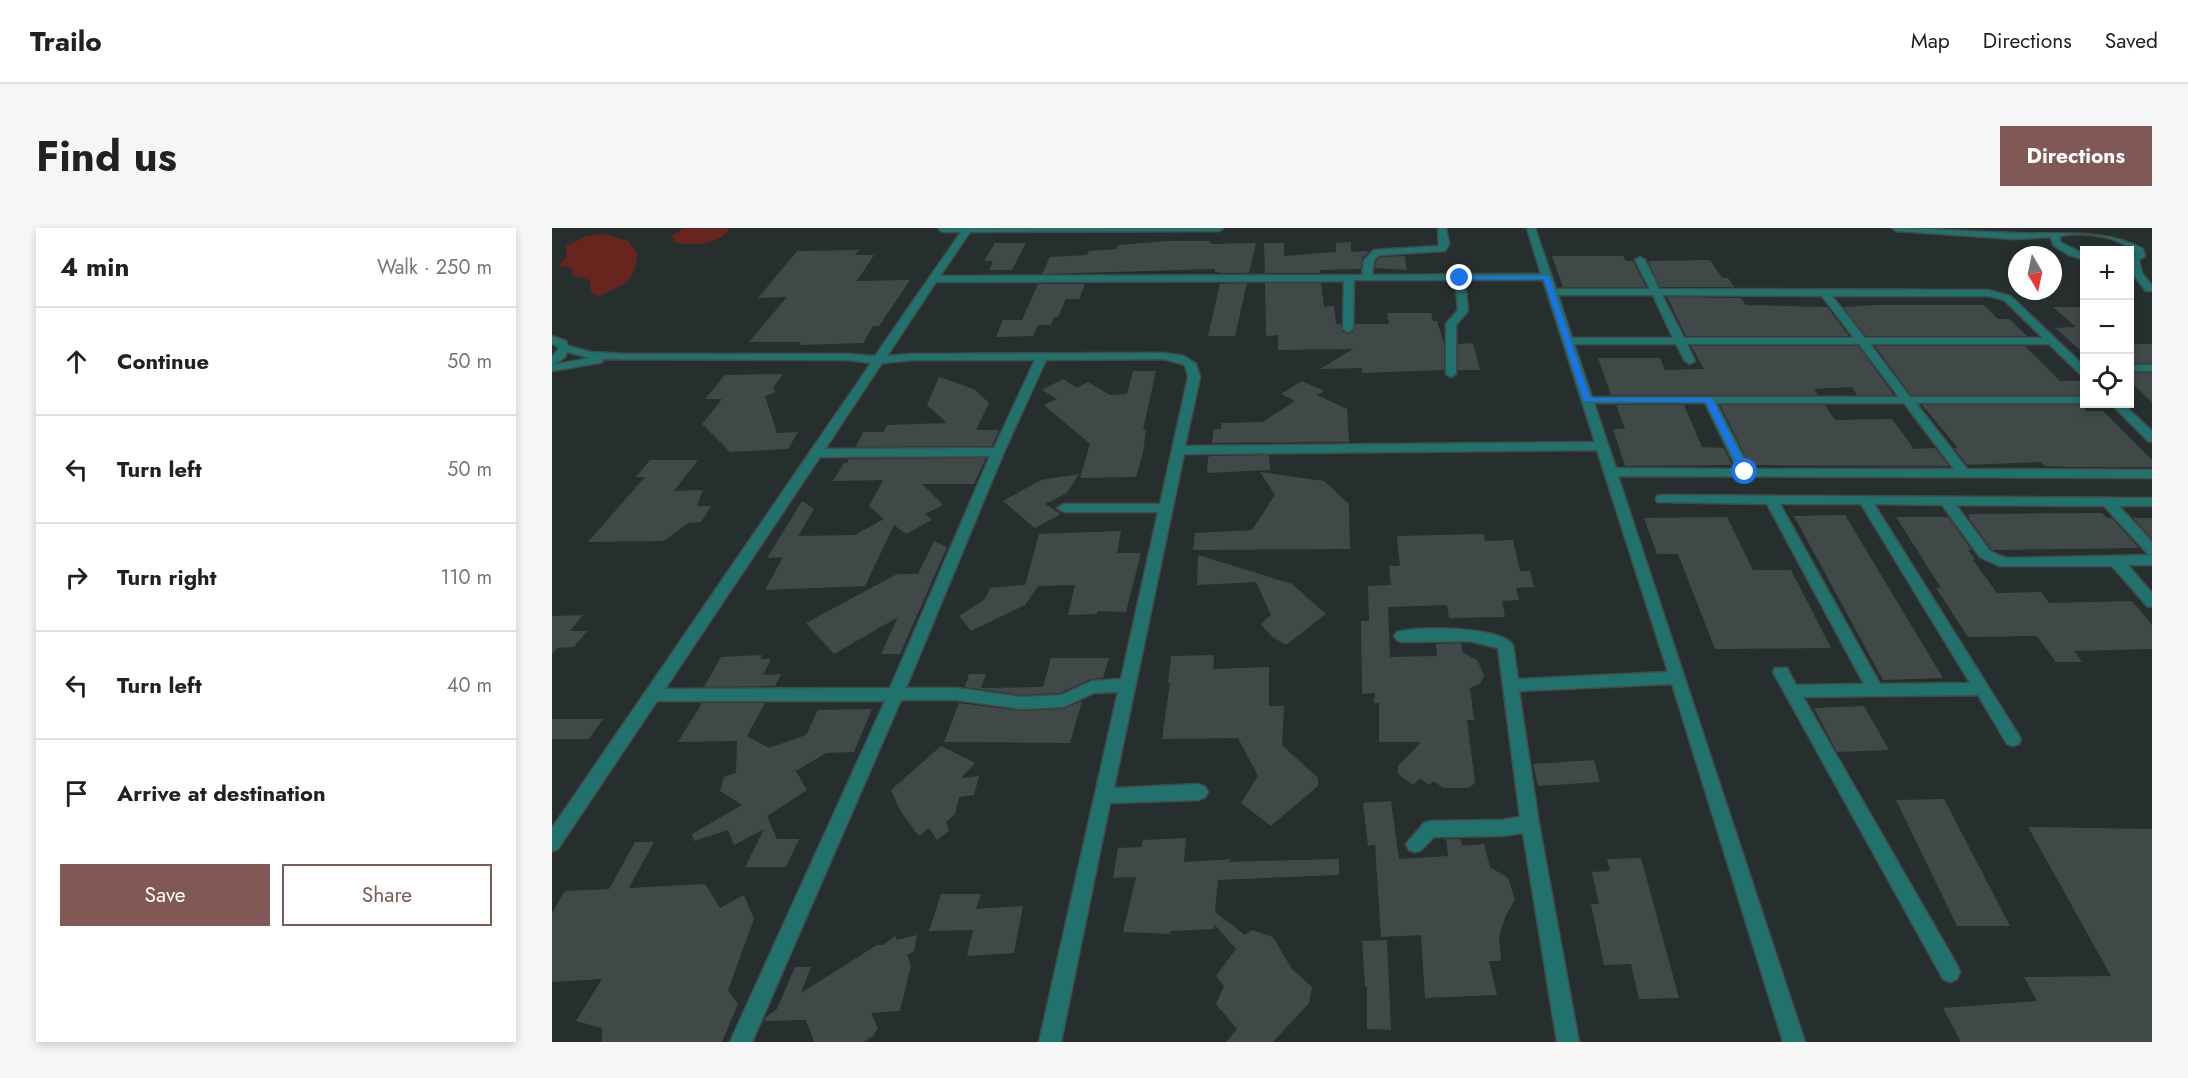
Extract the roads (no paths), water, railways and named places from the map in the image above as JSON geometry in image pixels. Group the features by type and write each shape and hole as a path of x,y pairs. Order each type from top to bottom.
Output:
{"street":[{"path":"942,229 1219,228"},
{"path":"1367,278 1370,256 1377,252 1442,249 1445,244 1442,228"},
{"path":"1531,228 1794,1042"},
{"path":"1896,228 2000,236 2080,256"},
{"path":"2094,228 2128,241 2151,245"},
{"path":"552,843 967,229"},
{"path":"2000,236 2079,229 2104,232"},
{"path":"2058,231 2056,243 2070,252"},
{"path":"2128,241 2140,251 2135,259 2137,273 2151,290"},
{"path":"2135,259 2152,256"},
{"path":"1640,260 1690,361"},
{"path":"933,279 1547,277"},
{"path":"1348,329 1349,278"},
{"path":"1451,374 1451,324 1463,311 1460,278"},
{"path":"2134,279 2151,290"},
{"path":"1552,292 1979,293 1998,295 2013,303 2080,366"},
{"path":"1825,293 1963,473"},
{"path":"552,339 562,343 564,348 591,355 625,357 1164,356 1175,357 1191,364 1195,370 1194,376 1050,1042"},
{"path":"1568,341 2053,341"},
{"path":"552,365 564,348"},
{"path":"552,365 625,357"},
{"path":"741,1042 895,694 998,452 1042,357"},
{"path":"2134,368 2152,368"},
{"path":"1587,400 2080,400"},
{"path":"1709,400 1745,472"},
{"path":"2121,408 2152,438"},
{"path":"1178,450 1602,446"},
{"path":"816,453 998,452"},
{"path":"1611,472 2152,474"},
{"path":"1662,499 2152,502"},
{"path":"1771,499 1875,690"},
{"path":"1865,500 2013,739"},
{"path":"1946,501 1985,554 1994,560 2013,563 2152,560"},
{"path":"2108,502 2152,550"},
{"path":"1064,508 1166,508"},
{"path":"2117,562 2152,602"},
{"path":"1402,636 1479,637 1495,639 1505,645 1530,824 1568,1042"},
{"path":"1781,672 1950,972"},
{"path":"1511,685 1678,678"},
{"path":"652,695 957,694 1022,703 1063,701 1092,687 1127,685"},
{"path":"1791,691 1982,689"},
{"path":"1103,795 1199,792"},
{"path":"1415,844 1430,829 1502,828 1530,824"}]}
